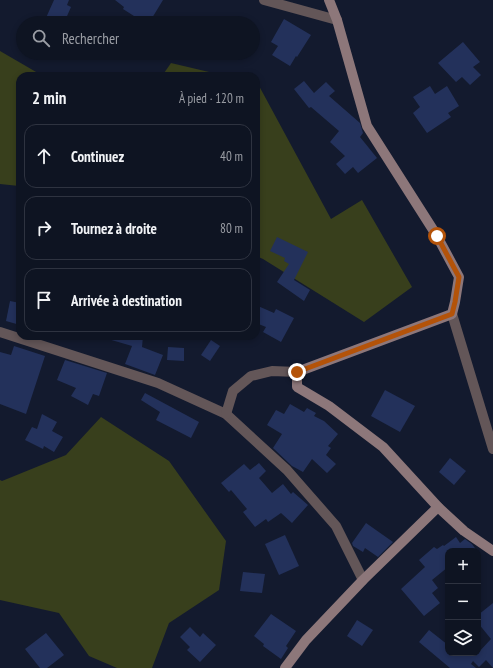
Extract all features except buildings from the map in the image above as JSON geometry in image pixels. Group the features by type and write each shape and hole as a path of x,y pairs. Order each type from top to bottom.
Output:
{"street":[{"path":"264,0 337,20"},
{"path":"329,0 337,20 367,126 437,236 459,277 452,314 493,449"},
{"path":"226,414 233,391 251,376 272,370 297,372 452,314"},
{"path":"0,332 16,337"},
{"path":"25,340 158,382 226,414 288,470 336,526 364,580"},
{"path":"297,372 297,387 329,406 383,447 438,507 464,531 493,551"},
{"path":"285,668 306,640 438,507"}],"green space":[{"path":"0,51 36,72 16,72 16,186 0,184"},
{"path":"171,63 209,72 165,72"},
{"path":"260,88 331,219 362,200 412,287 364,322 260,258"},
{"path":"101,417 169,461 226,541 219,590 169,623 152,668 117,668 89,656 59,613 0,600 0,480 2,481 66,455"}],"route":[{"path":"297,372 452,314 459,277 437,236"}]}
